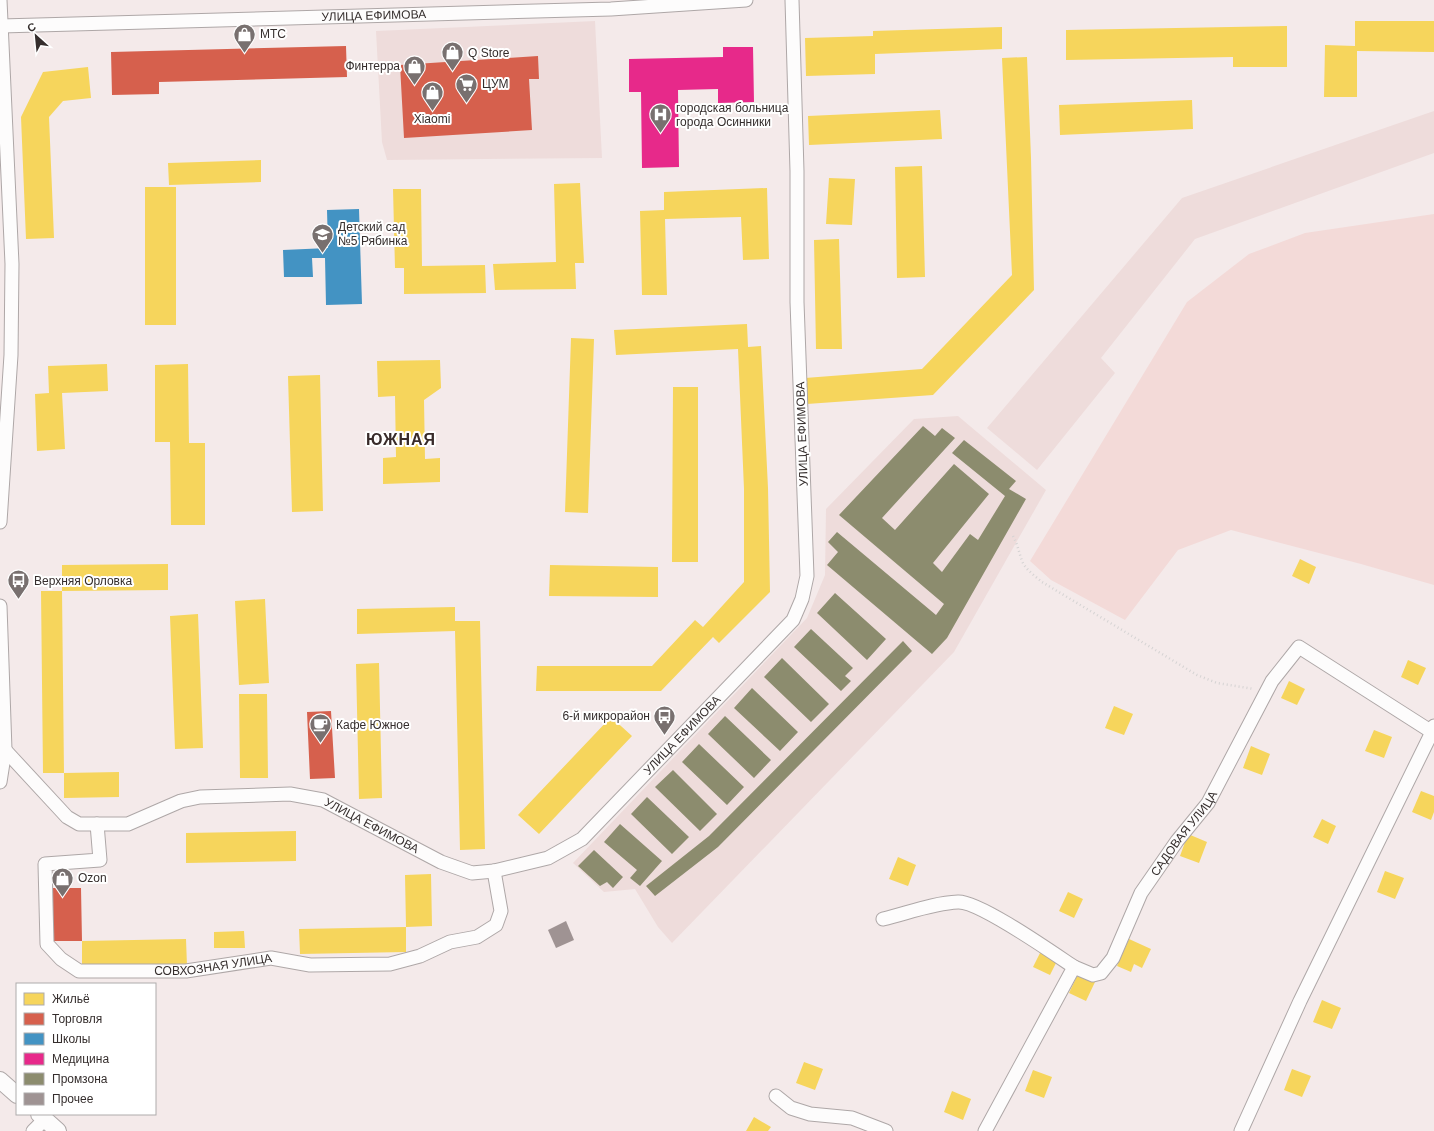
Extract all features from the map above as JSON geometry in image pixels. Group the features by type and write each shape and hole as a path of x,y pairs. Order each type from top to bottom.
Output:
{"main road":[{"path":"0,1080 16,1094"},
{"path":"42,1116 58,1131"}],"street":[{"path":"0,0 12,264 11,362 0,522"},
{"name":"УЛИЦА ЕФИМОВА","path":"1,26 489,6 541,5 611,9 746,0"},
{"name":"УЛИЦА ЕФИМОВА","path":"5,750 67,817 78,824 128,824 182,801 200,797 290,794 323,800 441,862 472,873 494,871 548,858 582,839 793,620 802,599 808,576 798,302 797,171 792,0"},
{"path":"0,606 5,750 0,782"},
{"name":"САДОВАЯ УЛИЦА","path":"883,919 937,905 960,901 980,908 1008,924 1074,967 1093,975 1101,973 1113,958 1141,894 1177,841 1208,803 1272,681 1299,647 1433,729 1303,994 1241,1131"},
{"name":"СОВХОЗНАЯ УЛИЦА","path":"97,824 100,860 45,864 47,944 61,959 80,971 186,971 271,958 310,965 390,964 420,956 450,942 477,937 496,925 501,911 494,871"},
{"path":"985,1131 1074,967"},
{"path":"776,1096 791,1108 810,1114 852,1118 886,1131"},
{"path":"33,1131 42,1116"}],"path":[{"path":"1013,536 1028,571 1042,582 1197,675 1217,683 1266,692"}],"shaded area":[{"path":"595,21 602,158 387,160 382,142 376,31"},
{"path":"1434,111 1434,153 1195,239 1101,358 1115,373 1037,470 987,428 1182,198"},
{"path":"1434,214 1434,585 1231,530 1178,550 1125,620 1051,580 1030,561 1187,302 1249,254 1305,233"},
{"path":"958,416 1046,490 954,652 672,943 658,927 635,889 604,892 573,863 807,618 825,575 826,509 914,419"}],"building: Жильё":[{"path":"1355,21 1434,21 1434,52 1357,51 1357,97 1324,97 1325,45 1355,46"},
{"path":"1287,26 1287,67 1233,67 1233,57 1066,60 1066,30"},
{"path":"1002,27 1002,49 875,54 875,74 806,76 805,38 873,36 873,31"},
{"path":"1027,57 1034,290 933,395 807,404 805,378 922,369 1012,275 1002,58"},
{"path":"88,67 91,98 63,101 49,117 54,238 26,239 21,117 43,72"},
{"path":"1192,100 1193,129 1060,135 1059,105"},
{"path":"940,110 942,139 809,145 808,116"},
{"path":"261,160 261,182 169,185 168,163"},
{"path":"922,166 925,277 897,278 895,167"},
{"path":"829,178 855,179 852,225 826,224"},
{"path":"580,183 584,263 575,263 576,289 495,290 493,264 556,262 554,184"},
{"path":"145,187 176,187 176,325 145,325"},
{"path":"767,188 769,259 743,260 741,217 665,219 667,295 642,295 640,211 664,210 664,192"},
{"path":"393,189 421,189 422,266 485,265 486,293 404,294 404,268 395,268"},
{"path":"839,239 842,349 816,349 814,240"},
{"path":"747,324 748,347 761,346 768,488 770,592 719,643 713,637 661,691 536,691 537,666 652,666 695,620 703,627 744,582 744,489 738,349 616,355 614,330"},
{"path":"571,338 594,339 588,513 565,512"},
{"path":"440,360 441,388 424,400 425,459 440,458 440,482 383,484 383,458 396,457 395,396 378,397 377,361"},
{"path":"107,364 108,391 62,393 65,449 37,451 35,394 49,393 48,366"},
{"path":"188,364 189,443 205,443 205,525 171,525 170,442 155,442 155,365"},
{"path":"320,375 323,511 292,512 288,376"},
{"path":"673,387 698,387 698,562 672,562"},
{"path":"1300,559 1316,567 1309,584 1292,576"},
{"path":"168,564 168,590 62,591 62,565"},
{"path":"550,565 658,567 658,597 549,596"},
{"path":"41,591 62,591 64,773 43,773"},
{"path":"265,599 269,683 239,685 235,601"},
{"path":"455,607 455,621 480,621 485,849 460,850 455,631 357,634 357,609"},
{"path":"198,614 203,748 175,749 170,616"},
{"path":"1408,660 1426,668 1418,685 1401,677"},
{"path":"379,663 382,798 359,799 356,664"},
{"path":"1289,681 1305,689 1297,705 1281,698"},
{"path":"239,694 267,694 268,778 240,778"},
{"path":"1114,706 1133,714 1124,735 1105,728"},
{"path":"611,717 632,736 539,834 518,815"},
{"path":"1374,730 1392,737 1384,758 1365,751"},
{"path":"1251,746 1270,754 1262,775 1243,768"},
{"path":"119,772 119,797 64,798 64,773"},
{"path":"1421,791 1434,796 1434,812 1431,820 1412,812"},
{"path":"1322,819 1336,826 1328,844 1313,837"},
{"path":"296,831 296,861 186,863 186,833"},
{"path":"1188,834 1207,842 1199,863 1180,856"},
{"path":"898,857 916,865 908,886 889,879"},
{"path":"1385,871 1404,878 1395,899 1377,892"},
{"path":"431,874 432,926 406,927 405,875"},
{"path":"1068,892 1083,899 1074,918 1059,911"},
{"path":"406,927 406,952 300,954 299,929"},
{"path":"244,931 245,948 214,948 214,932"},
{"path":"186,939 187,966 82,967 82,941"},
{"path":"1129,939 1151,949 1142,968 1134,964 1131,972 1117,966"},
{"path":"1041,951 1058,959 1050,975 1033,967"},
{"path":"1078,974 1095,982 1086,1001 1069,993"},
{"path":"1322,1000 1341,1008 1332,1029 1313,1022"},
{"path":"804,1062 823,1069 815,1090 796,1083"},
{"path":"1292,1069 1311,1076 1302,1097 1284,1090"},
{"path":"1033,1070 1052,1077 1044,1098 1025,1091"},
{"path":"952,1091 971,1099 963,1120 944,1112"},
{"path":"754,1117 771,1127 768,1131 746,1131"}],"building: Торговля":[{"path":"346,46 347,77 159,82 159,94 112,95 111,52"},
{"name":"ЦУМ","path":"538,56 539,79 529,79 532,130 404,138 400,65"},
{"name":"Кафе Южное","path":"331,711 335,778 310,779 307,712"},
{"path":"52,888 81,888 82,941 52,941"}],"building: Школы":[{"name":"Детский сад №5 Рябинка","path":"359,209 362,304 326,305 325,258 312,258 313,277 284,277 283,250 328,248 327,210"}],"building: Медицина":[{"name":"городская больница города Осинники","path":"723,47 753,47 754,102 718,103 718,89 678,90 679,167 642,168 641,92 629,92 629,59 723,57"}],"building: Промзона":[{"path":"923,426 935,436 942,428 955,438 882,518 895,530 954,464 989,494 933,563 942,572 970,534 978,540 1005,496 952,453 964,440 1016,481 1009,489 1026,499 947,638 932,654 827,565 838,552 828,542 837,532 936,615 944,604 839,515"},
{"path":"835,593 886,639 867,660 817,613"},
{"path":"811,629 853,668 845,676 851,681 841,691 794,647"},
{"path":"903,641 912,651 718,847 655,896 646,886 709,836"},
{"path":"782,658 829,704 811,722 764,677"},
{"path":"752,688 798,732 780,751 734,708"},
{"path":"725,716 771,760 754,778 708,734"},
{"path":"699,744 744,787 727,805 682,762"},
{"path":"673,770 717,814 700,831 655,787"},
{"path":"647,797 689,837 672,854 631,814"},
{"path":"620,824 662,861 640,886 630,878 637,870 604,842"},
{"path":"594,850 623,877 613,888 607,882 600,886 578,866"}],"building: Прочее":[{"path":"566,921 574,940 556,948 548,930"}],"place":[{"name":"МТС","path":"244,54"},
{"name":"Q Store","path":"452,72"},
{"name":"Финтерра","path":"415,86"},
{"name":"ЦУМ","path":"466,104"},
{"name":"Xiaomi","path":"432,112"},
{"name":"городская больница города Осинники","path":"660,134"},
{"name":"Детский сад №5 Рябинка","path":"322,254"},
{"name":"Верхняя Орловка","path":"19,600"},
{"name":"6-й микрорайон","path":"665,736"},
{"name":"Кафе Южное","path":"321,744"},
{"name":"Ozon","path":"63,898"}],"district":[{"name":"ЮЖНАЯ","path":"401,439"}]}
